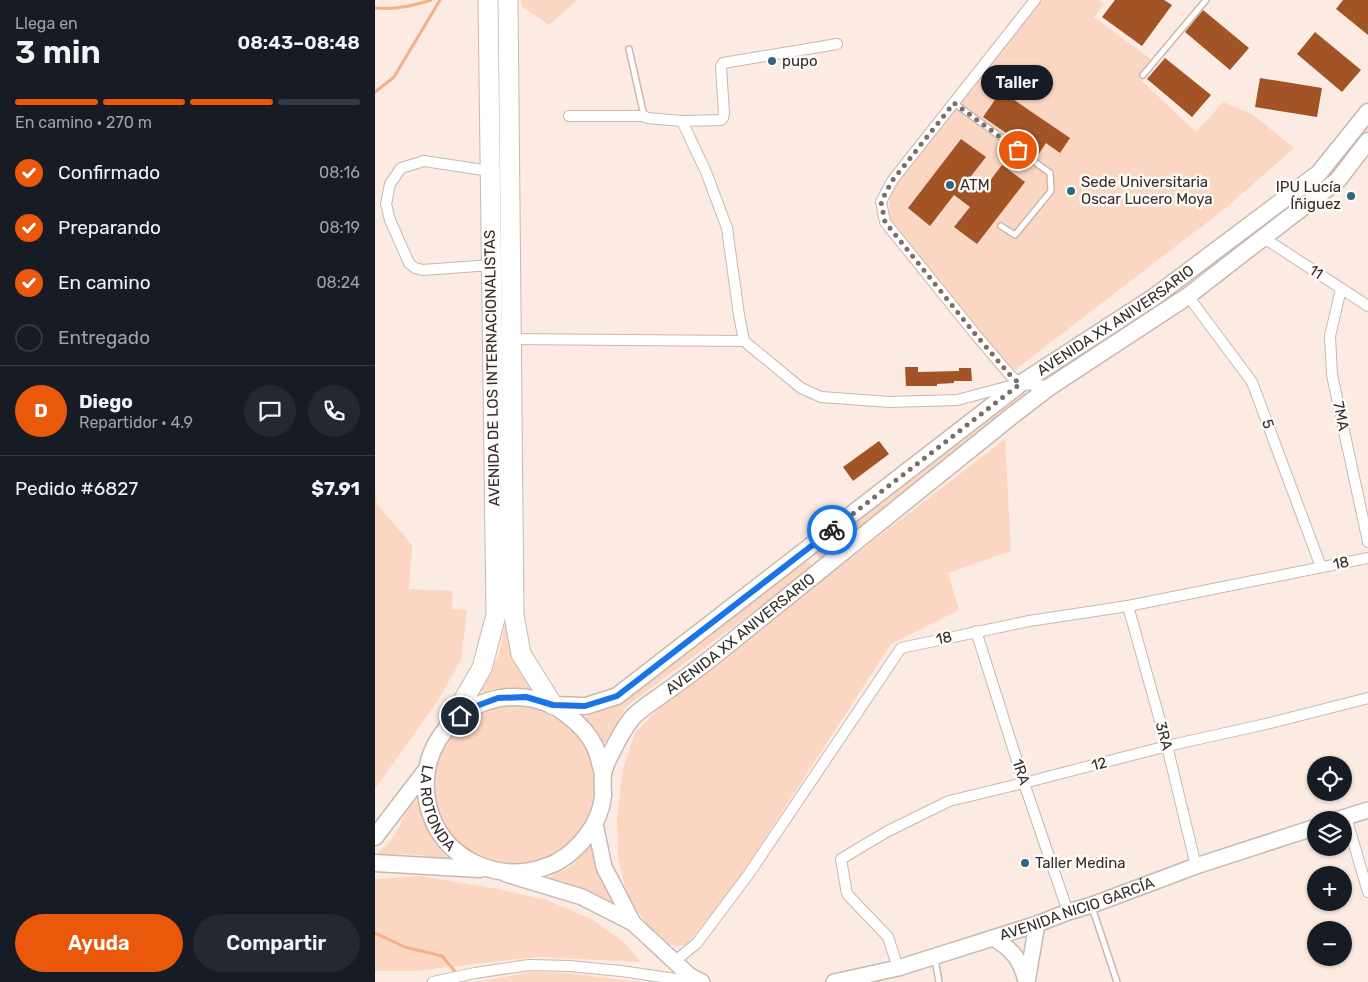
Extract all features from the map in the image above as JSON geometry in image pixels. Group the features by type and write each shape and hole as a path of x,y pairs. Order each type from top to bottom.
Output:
{"highway":[{"name":"AVENIDA DE LOS INTERNACIONALISTAS","path":"449,725 482,668 496,615 488,0"},
{"name":"AVENIDA DE LOS INTERNACIONALISTAS","path":"508,0 514,615 521,654 553,705"}],"main road":[{"name":"AVENIDA XX ANIVERSARIO","path":"553,705 585,706 617,696 1020,384 1153,297 1319,172 1368,112"},
{"name":"AVENIDA XX ANIVERSARIO","path":"603,773 614,748 633,717 706,663 1051,386 1189,296 1338,180 1368,141"},
{"name":"LA ROTONDA","path":"526,697 553,705 577,722 595,745 603,773 603,799 595,824 578,847 555,864 528,872 493,871 464,858 445,840 432,818 426,794 427,769 435,745 449,725 471,708 498,698 526,697"},
{"path":"375,837 427,769"},
{"path":"1352,815 1368,810"},
{"path":"595,824 604,867 633,923"},
{"name":"AVENIDA NICIO GARCÍA","path":"834,982 898,968 1037,924 1196,866 1307,830"},
{"path":"375,863 493,871 582,897 633,923 690,976 703,982"},
{"path":"1027,982 1037,924"},
{"path":"993,938 1012,951 1022,967 1027,982"}],"street":[{"path":"1020,384 976,335 885,222 881,202 892,181 1035,0"},
{"path":"569,116 644,116 647,118 682,121 721,120 724,113 721,67 723,63 837,44"},
{"path":"682,121 706,172 727,228 744,341"},
{"path":"490,171 424,161 401,168 390,184 386,204 390,220 409,263 415,268 423,270 491,265"},
{"name":"11","path":"1263,238 1368,306"},
{"name":"7MA","path":"1341,289 1330,336 1332,375 1368,542"},
{"name":"5","path":"1189,296 1252,382 1321,567"},
{"path":"492,340 744,341 801,388 821,396 889,402 957,400 1020,384 1051,386"},
{"name":"18","path":"674,962 697,942 748,875 901,648 976,631 1128,606 1368,558"},
{"name":"3RA","path":"1128,606 1167,746 1196,866"},
{"name":"1RA","path":"976,631 1024,783 1068,912"},
{"name":"12","path":"898,968 887,937 847,894 841,859 889,831 949,801 1368,698"},
{"path":"1352,848 1368,892"},
{"path":"433,982 529,965 570,966 621,971 697,982"}],"lane":[{"path":"1143,75 1206,0"},
{"path":"629,49 644,116"},
{"path":"954,103 1050,173 1051,191 1015,235 1001,226"},
{"path":"1092,905 1117,982"},
{"path":"935,956 939,982"}],"shaded area":[{"path":"521,0 577,0 549,25 521,6"},
{"name":"Sede Universitaria Oscar Lucero Moya","path":"1042,0 1099,0 1104,4 1094,17 1156,63 1142,81 1196,132 1223,102 1252,114 1294,148 1227,207 1012,372 889,218 890,192"},
{"path":"1368,117 1368,129 1331,176 1262,230 1255,229"},
{"path":"1168,291 1175,291 1175,298 1056,377 1048,377 1047,373"},
{"path":"499,350 504,350 510,627 537,692 518,689 495,689 478,693 499,654 505,624"},
{"path":"1015,392 1024,393 1024,398 824,558 818,558 818,552"},
{"path":"1005,439 1011,551 948,573 959,610 891,644 734,886 687,944 677,946 668,944 649,927 627,896 618,857 617,818 623,769 635,733 661,705"},
{"path":"375,488 377,504 412,545 409,589 453,591 452,609 467,610 461,660 437,702 375,789"},
{"path":"805,562 811,563 811,569 627,706 604,744 583,719 620,701"},
{"path":"514,705 545,711 565,723 576,734 588,754 594,785 588,816 576,836 565,847 545,859 514,865 483,859 463,847 452,836 440,816 434,785 440,754 452,734 463,723 483,711"},
{"path":"415,793 426,824 456,863 421,855 400,854 375,857 389,843"},
{"path":"593,841 598,870 604,886 620,910 543,880 572,866"},
{"path":"420,876 498,889 547,900 593,920 625,943 641,962 537,957 415,971 375,971 375,879"},
{"path":"532,972 569,973 639,982 476,982"}],"building":[{"path":"1115,0 1164,0 1172,5 1142,46 1102,17"},
{"path":"1343,0 1368,0 1368,35 1336,9"},
{"path":"1203,10 1249,48 1230,70 1185,32"},
{"path":"1315,32 1361,70 1342,92 1297,54"},
{"path":"1165,58 1211,95 1192,117 1147,79"},
{"path":"1260,78 1322,88 1317,117 1255,107"},
{"path":"1001,91 1070,138 1060,153 1046,143 1038,155 983,117"},
{"path":"961,139 986,157 968,180 982,191 1002,165 1025,182 977,244 954,227 970,207 954,195 930,226 908,208"},
{"path":"905,367 918,367 918,372 959,371 959,368 971,368 972,381 954,381 954,383 937,384 937,386 906,386"},
{"path":"879,441 889,454 853,481 843,467"}],"waterway":[{"path":"375,8 403,7 431,0"},
{"path":"375,92 394,77 440,0"},
{"path":"375,933 405,947 442,956 457,974"}],"way so far":[{"path":"832,530 1020,384 976,335 885,222 881,202 892,181 954,103 1018,150"}],"place":[{"name":"pupo","path":"772,61"},
{"name":"Taller","path":"1018,150"},
{"name":"ATM","path":"950,185"},
{"name":"Sede Universitaria Oscar Lucero Moya","path":"1071,191"},
{"name":"IPU Lucía Íñiguez","path":"1351,196"},
{"name":"Taller Medina","path":"1025,863"}],"route":[{"path":"460,716 471,708 498,698 526,697 553,705 585,706 617,696 832,530"}]}
